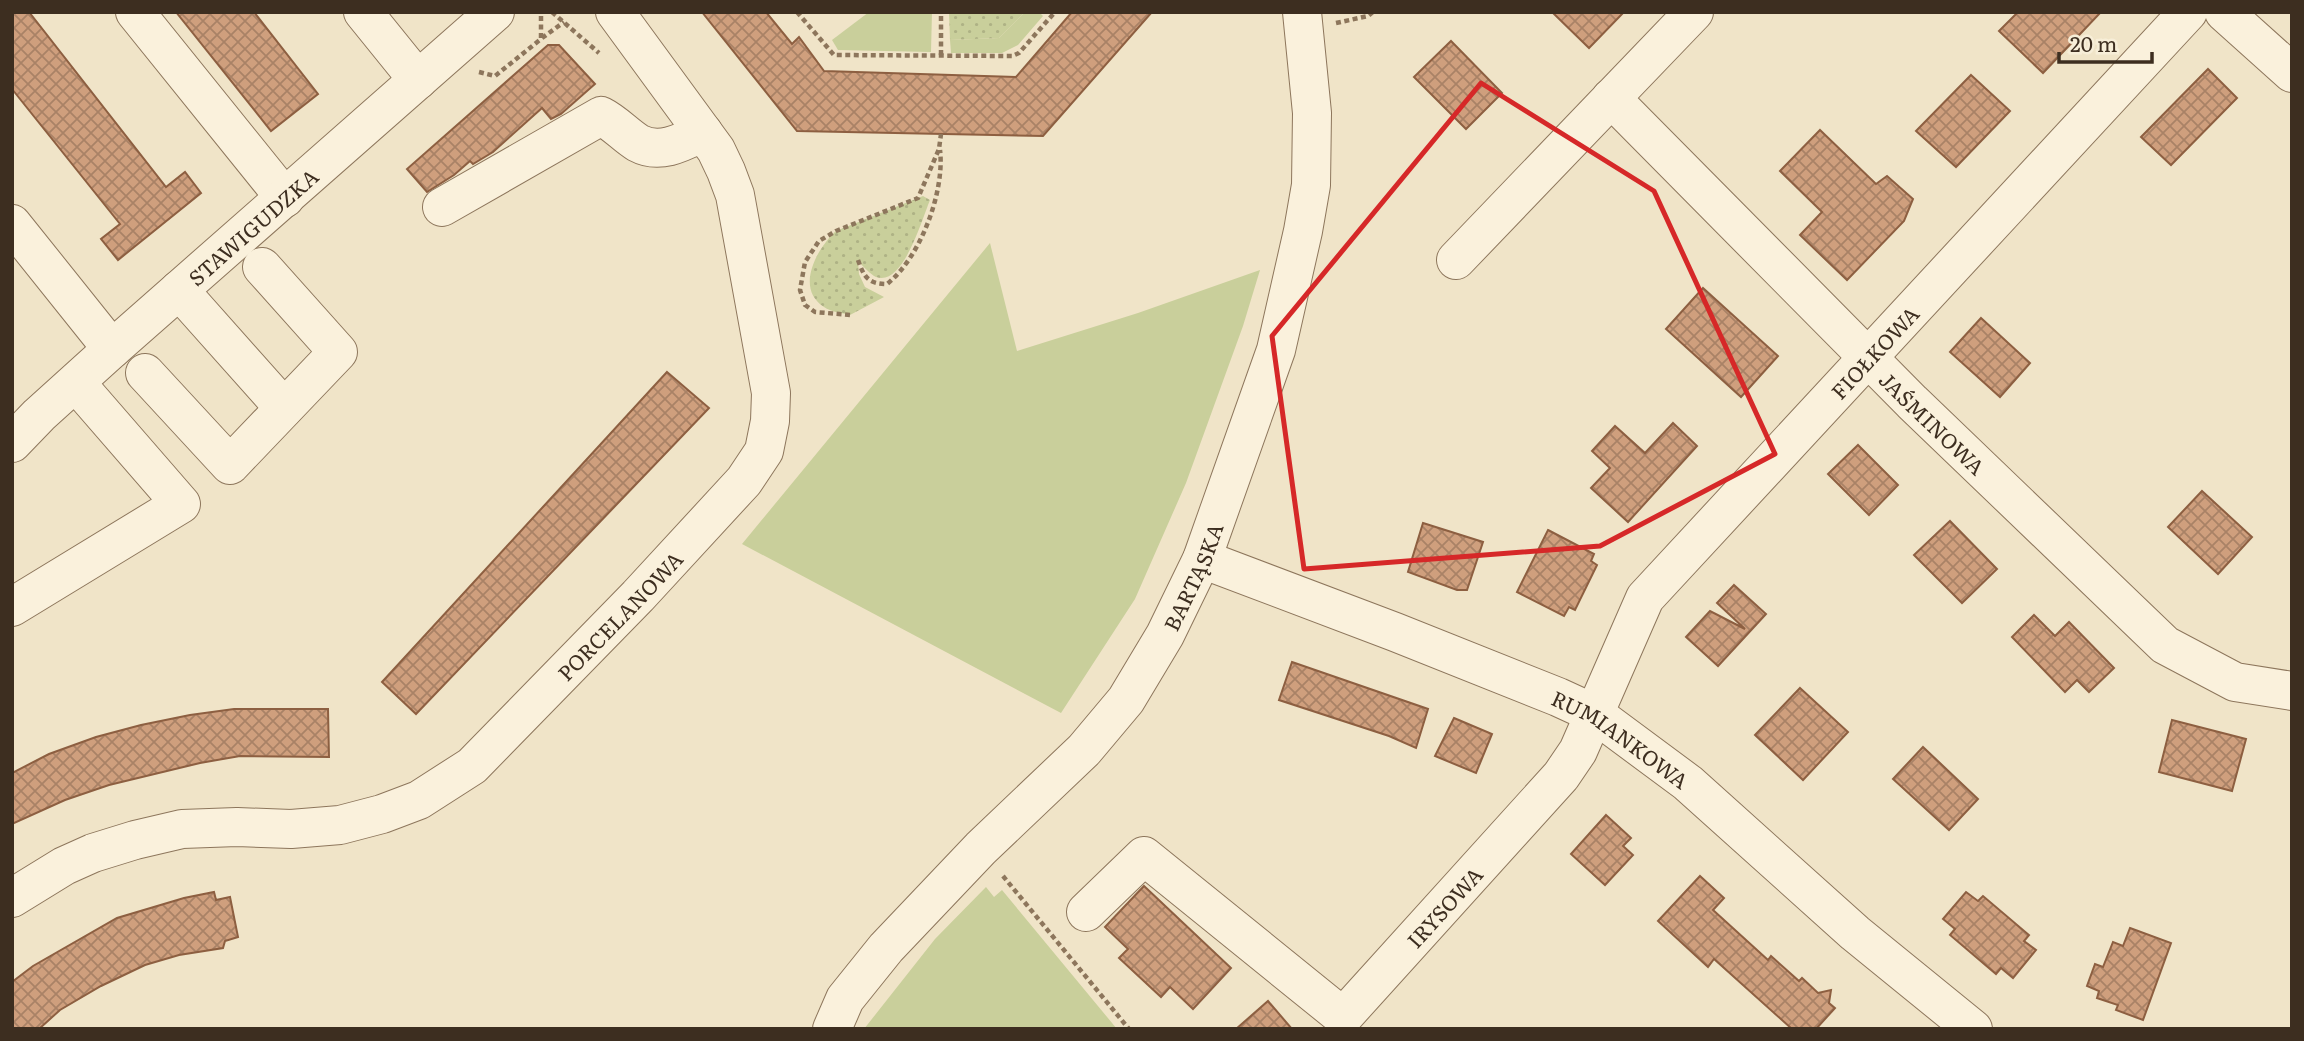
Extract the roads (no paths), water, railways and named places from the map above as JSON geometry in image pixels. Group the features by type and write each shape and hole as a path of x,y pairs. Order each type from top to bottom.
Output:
{"street":[{"path":"135,12 285,198"},
{"path":"363,12 418,80"},
{"name":"STAWIGUDZKA","path":"12,443 112,349 495,12"},
{"name":"PORCELANOWA","path":"12,898 64,866 93,853 182,829 223,827 291,830 340,825 382,814 419,800 472,766 638,596 744,481 764,451 770,421 771,393 735,195 716,150 615,12"},
{"name":"BARTĄSKA","path":"832,1029 845,999 886,948 981,848 1084,750 1126,700 1165,635 1202,559 1276,350 1303,231 1311,185 1312,113 1302,12"},
{"path":"1456,260 1694,12"},
{"name":"FIOŁKOWA","path":"1595,714 1645,598 2189,12"},
{"path":"2224,12 2292,73"},
{"name":"JAŚMINOWA","path":"1611,98 2007,495 2165,645 2235,682 2292,691"},
{"path":"442,207 601,116 639,144 659,149 703,132"},
{"path":"12,223 112,349"},
{"path":"145,373 230,465 338,352 262,267"},
{"path":"180,290 284,408"},
{"path":"12,607 181,504 76,383"},
{"name":"RUMIANKOWA","path":"1202,559 1407,637 1595,714 1688,783 1855,933 1973,1029"},
{"name":"IRYSOWA","path":"1086,912 1144,856 1343,1017 1561,776 1578,751 1595,714"}]}
